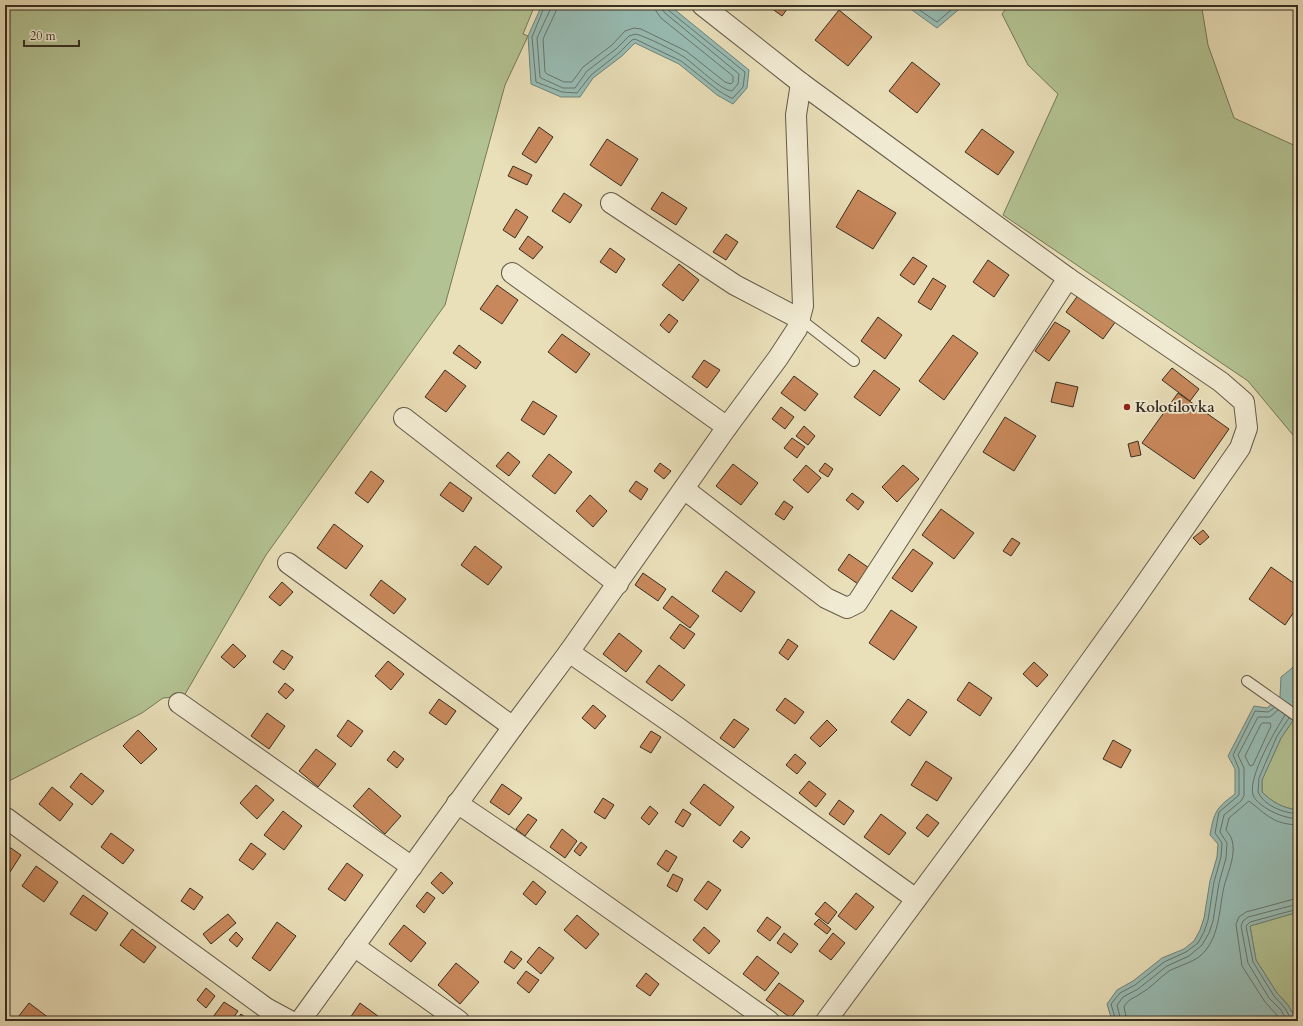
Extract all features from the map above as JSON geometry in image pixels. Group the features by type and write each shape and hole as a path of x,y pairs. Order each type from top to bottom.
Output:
{"street":[{"path":"702,5 801,83 1068,278 1221,382 1244,402 1247,428 1240,448 1023,755 826,1021"},
{"path":"300,1021 512,726 618,584 797,329 803,306 796,115 801,83"},
{"path":"611,203 735,285 800,319"},
{"path":"512,273 727,428"},
{"path":"684,489 826,598 846,608 857,603 1068,278"},
{"path":"404,418 618,584"},
{"path":"288,563 512,726"},
{"path":"568,652 684,732 916,898"},
{"path":"179,703 412,867"},
{"path":"458,803 769,1021"},
{"path":"6,818 266,1008 290,1021"},
{"path":"354,946 459,1021"}],"lane":[{"path":"800,319 854,361"},
{"path":"1247,681 1297,716"}],"green space":[{"path":"5,5 535,5 523,34 528,36 505,85 445,305 266,555 184,696 163,698 142,713 5,783"},
{"path":"1009,5 1192,5 1202,9 1208,45 1234,118 1298,147 1298,441 1248,381 1003,215 1058,94 1028,65 1002,14"},
{"path":"1298,709 1298,810 1278,804 1266,796 1262,792 1262,780 1281,738 1294,719"},
{"path":"1298,912 1297,1021 1288,1005 1277,993 1256,960 1250,926"}],"water":[{"path":"544,5 669,5 749,70 747,88 733,104 717,95 679,64 635,43 622,56 593,78 580,97 561,97 531,84 528,36 541,7"},
{"path":"905,5 964,5 937,28"},
{"path":"1298,661 1298,709 1294,719 1281,738 1262,780 1262,792 1278,804 1298,810 1298,912 1250,926 1256,960 1277,993 1288,1005 1297,1021 1112,1021 1107,1004 1117,990 1133,981 1162,958 1184,949 1194,941 1200,930 1204,918 1210,881 1217,857 1218,844 1210,835 1213,821 1220,807 1235,794 1235,769 1228,756 1254,706 1267,708 1280,697 1281,677"}],"building":[{"path":"767,5 790,5 782,16"},
{"path":"839,10 872,37 848,66 815,40"},
{"path":"912,62 940,84 917,113 889,91"},
{"path":"539,127 553,137 536,163 522,154"},
{"path":"982,129 1014,152 998,175 965,152"},
{"path":"607,139 638,159 621,186 590,165"},
{"path":"513,166 532,175 527,185 508,176"},
{"path":"858,190 896,213 873,249 836,227"},
{"path":"662,192 687,208 676,225 651,209"},
{"path":"564,193 582,205 570,223 552,211"},
{"path":"516,209 528,217 515,238 503,230"},
{"path":"726,234 738,242 726,260 713,252"},
{"path":"528,236 543,247 533,259 519,249"},
{"path":"610,248 625,259 616,273 600,262"},
{"path":"913,257 927,266 914,285 900,275"},
{"path":"988,260 1009,275 994,297 973,282"},
{"path":"679,264 699,280 683,301 662,285"},
{"path":"933,278 946,286 931,310 918,302"},
{"path":"497,285 518,300 502,324 480,309"},
{"path":"1079,294 1116,321 1103,339 1066,312"},
{"path":"669,314 678,321 669,333 660,325"},
{"path":"878,317 902,335 885,359 861,341"},
{"path":"1055,322 1070,331 1049,361 1035,351"},
{"path":"562,334 590,354 576,373 548,352"},
{"path":"953,335 978,353 944,400 919,381"},
{"path":"459,345 481,362 476,369 453,353"},
{"path":"704,360 720,370 707,388 692,377"},
{"path":"1172,368 1199,389 1190,401 1162,380"},
{"path":"445,370 466,386 446,412 425,397"},
{"path":"874,370 900,389 880,416 854,397"},
{"path":"794,376 818,394 805,411 781,393"},
{"path":"1056,382 1078,387 1073,407 1051,402"},
{"path":"1178,393 1229,429 1194,479 1142,443"},
{"path":"533,401 557,416 544,435 521,420"},
{"path":"781,407 794,417 785,429 772,419"},
{"path":"1005,417 1036,436 1014,471 983,452"},
{"path":"804,426 815,436 808,445 796,436"},
{"path":"792,438 805,447 797,458 784,448"},
{"path":"1138,441 1141,455 1131,457 1128,444"},
{"path":"508,452 520,462 509,476 496,466"},
{"path":"549,454 572,472 555,494 532,476"},
{"path":"660,463 671,471 664,479 654,471"},
{"path":"825,463 833,469 828,477 819,471"},
{"path":"733,464 758,483 741,505 716,486"},
{"path":"806,465 821,478 808,493 793,480"},
{"path":"903,465 919,479 897,502 882,487"},
{"path":"371,471 384,481 368,503 355,493"},
{"path":"636,481 648,489 641,500 629,491"},
{"path":"450,482 472,498 463,512 440,495"},
{"path":"852,493 864,502 858,510 846,500"},
{"path":"590,495 607,511 593,527 576,511"},
{"path":"784,501 793,507 784,520 775,514"},
{"path":"941,509 974,533 954,559 922,535"},
{"path":"334,524 363,546 346,569 317,548"},
{"path":"1203,530 1209,537 1200,545 1193,538"},
{"path":"1012,538 1020,543 1011,556 1003,551"},
{"path":"475,546 502,567 488,585 461,565"},
{"path":"913,549 933,563 912,592 892,578"},
{"path":"849,554 869,568 858,584 838,570"},
{"path":"1271,567 1298,586 1298,606 1285,625 1249,599"},
{"path":"726,571 755,592 741,612 712,591"},
{"path":"643,573 666,589 658,601 635,585"},
{"path":"381,580 406,599 394,614 370,595"},
{"path":"282,582 293,592 280,606 269,597"},
{"path":"672,596 699,616 690,628 663,608"},
{"path":"891,610 917,627 894,660 869,643"},
{"path":"680,624 695,634 684,649 670,638"},
{"path":"619,633 642,651 626,672 603,654"},
{"path":"788,639 798,646 788,660 779,653"},
{"path":"233,644 246,656 234,668 221,657"},
{"path":"282,650 293,657 284,670 273,662"},
{"path":"388,661 404,674 391,690 375,676"},
{"path":"1034,662 1048,675 1037,687 1023,674"},
{"path":"659,665 685,685 672,701 646,682"},
{"path":"969,682 992,698 980,716 957,700"},
{"path":"285,683 294,690 286,699 278,692"},
{"path":"785,698 804,712 795,724 776,710"},
{"path":"439,699 456,711 446,725 429,713"},
{"path":"908,699 927,712 910,736 891,722"},
{"path":"593,705 606,716 595,729 582,718"},
{"path":"267,713 285,726 269,749 251,736"},
{"path":"734,719 749,729 734,748 720,738"},
{"path":"348,720 363,731 351,747 337,736"},
{"path":"827,720 837,730 820,747 810,738"},
{"path":"138,730 157,749 141,764 123,746"},
{"path":"651,731 661,737 651,753 640,747"},
{"path":"1113,740 1131,750 1121,768 1103,759"},
{"path":"316,749 336,764 318,787 299,771"},
{"path":"394,751 404,759 397,768 387,760"},
{"path":"795,754 806,763 797,774 786,765"},
{"path":"926,761 952,778 937,801 911,785"},
{"path":"81,773 104,791 92,805 70,787"},
{"path":"809,781 826,794 816,807 799,793"},
{"path":"502,784 522,798 509,815 490,802"},
{"path":"704,784 734,807 720,826 690,803"},
{"path":"256,785 274,800 257,819 240,803"},
{"path":"52,787 73,804 60,821 39,804"},
{"path":"369,788 401,816 385,834 353,806"},
{"path":"603,798 614,805 605,819 594,812"},
{"path":"839,800 854,811 844,825 829,814"},
{"path":"650,806 658,813 649,825 641,818"},
{"path":"683,809 691,814 683,827 675,822"},
{"path":"283,811 302,826 284,850 264,835"},
{"path":"528,814 537,820 525,836 516,829"},
{"path":"881,814 906,833 889,855 864,837"},
{"path":"927,814 939,823 928,837 916,828"},
{"path":"562,829 577,841 565,858 550,847"},
{"path":"741,831 750,838 742,848 733,841"},
{"path":"111,833 134,850 123,864 101,847"},
{"path":"581,842 587,847 580,856 574,851"},
{"path":"251,843 266,854 253,870 239,860"},
{"path":"5,844 21,855 10,872 5,869"},
{"path":"666,850 677,857 668,872 657,864"},
{"path":"347,863 363,875 345,901 328,889"},
{"path":"36,866 58,882 44,902 22,886"},
{"path":"441,872 453,883 443,894 431,883"},
{"path":"673,874 683,879 677,892 667,886"},
{"path":"533,881 546,892 536,905 523,894"},
{"path":"708,881 721,890 707,910 694,900"},
{"path":"190,888 203,897 194,910 181,901"},
{"path":"427,892 435,898 424,913 416,906"},
{"path":"856,893 874,907 856,930 838,916"},
{"path":"83,895 108,913 96,931 70,914"},
{"path":"825,902 837,912 828,924 815,914"},
{"path":"228,914 236,923 211,944 203,934"},
{"path":"577,915 599,934 586,949 564,930"},
{"path":"767,917 781,927 770,941 757,931"},
{"path":"819,919 831,929 827,934 814,924"},
{"path":"277,922 296,936 270,971 252,958"},
{"path":"404,925 426,943 411,962 389,944"},
{"path":"704,927 720,941 709,954 693,940"},
{"path":"132,929 156,947 144,963 120,945"},
{"path":"236,932 243,939 237,947 229,940"},
{"path":"784,933 798,944 791,953 777,943"},
{"path":"833,933 845,943 831,960 819,951"},
{"path":"539,947 554,958 541,974 527,962"},
{"path":"511,951 522,959 514,969 504,962"},
{"path":"757,956 779,973 765,991 743,974"},
{"path":"456,963 479,982 460,1004 438,985"},
{"path":"526,971 539,980 529,993 517,983"},
{"path":"646,973 659,984 650,996 636,986"},
{"path":"779,983 804,1001 791,1018 766,1000"},
{"path":"206,988 215,996 206,1008 197,1000"},
{"path":"224,1002 238,1011 231,1021 219,1021 213,1017"},
{"path":"29,1003 49,1018 46,1021 15,1021"},
{"path":"360,1003 382,1019 380,1021 348,1021"},
{"path":"241,1014 250,1021 236,1021"}],"place":[{"name":"Kolotilovka","path":"1127,407"}]}
